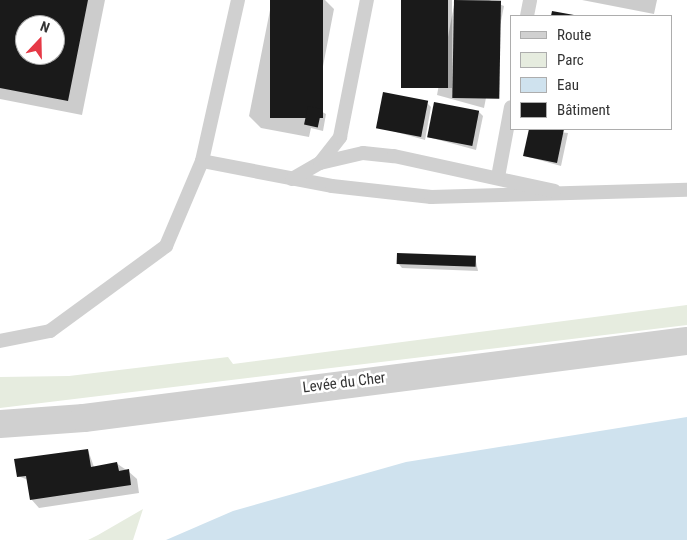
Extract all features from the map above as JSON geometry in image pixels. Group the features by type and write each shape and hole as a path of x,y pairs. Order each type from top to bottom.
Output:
{"street":[{"name":"Levée du Cher","path":"0,424 84,418 687,341"}],"lane":[{"path":"0,341 50,331 157,256 174,232 202,162 238,0"},
{"path":"292,179 320,163 332,151 345,126 367,0"},
{"path":"527,15 530,0"},
{"path":"498,177 510,112"},
{"path":"320,163 364,154 386,155 498,177 571,196"},
{"path":"202,162 292,179 431,197 571,196 687,190"}],"green space":[{"path":"687,305 687,325 0,408 0,377 69,376 228,357 233,364"},
{"path":"143,509 133,540 88,540 98,535"}],"water":[{"path":"687,417 687,540 166,540 233,511 406,462"}],"building":[{"path":"0,0 88,0 68,101 0,88"},
{"path":"270,0 323,0 323,118 270,118"},
{"path":"401,0 448,0 448,88 401,88"},
{"path":"454,0 501,1 499,99 452,98"},
{"path":"552,11 574,15 551,15"},
{"path":"383,92 428,101 421,137 376,128"},
{"path":"434,102 479,111 472,146 427,137"},
{"path":"308,106 322,109 318,127 304,125"},
{"path":"529,130 564,130 557,163 523,156"},
{"path":"397,253 476,256 476,267 397,264"},
{"path":"88,449 91,467 117,462 119,471 129,469 131,485 30,500 26,476 17,477 14,459"}]}
